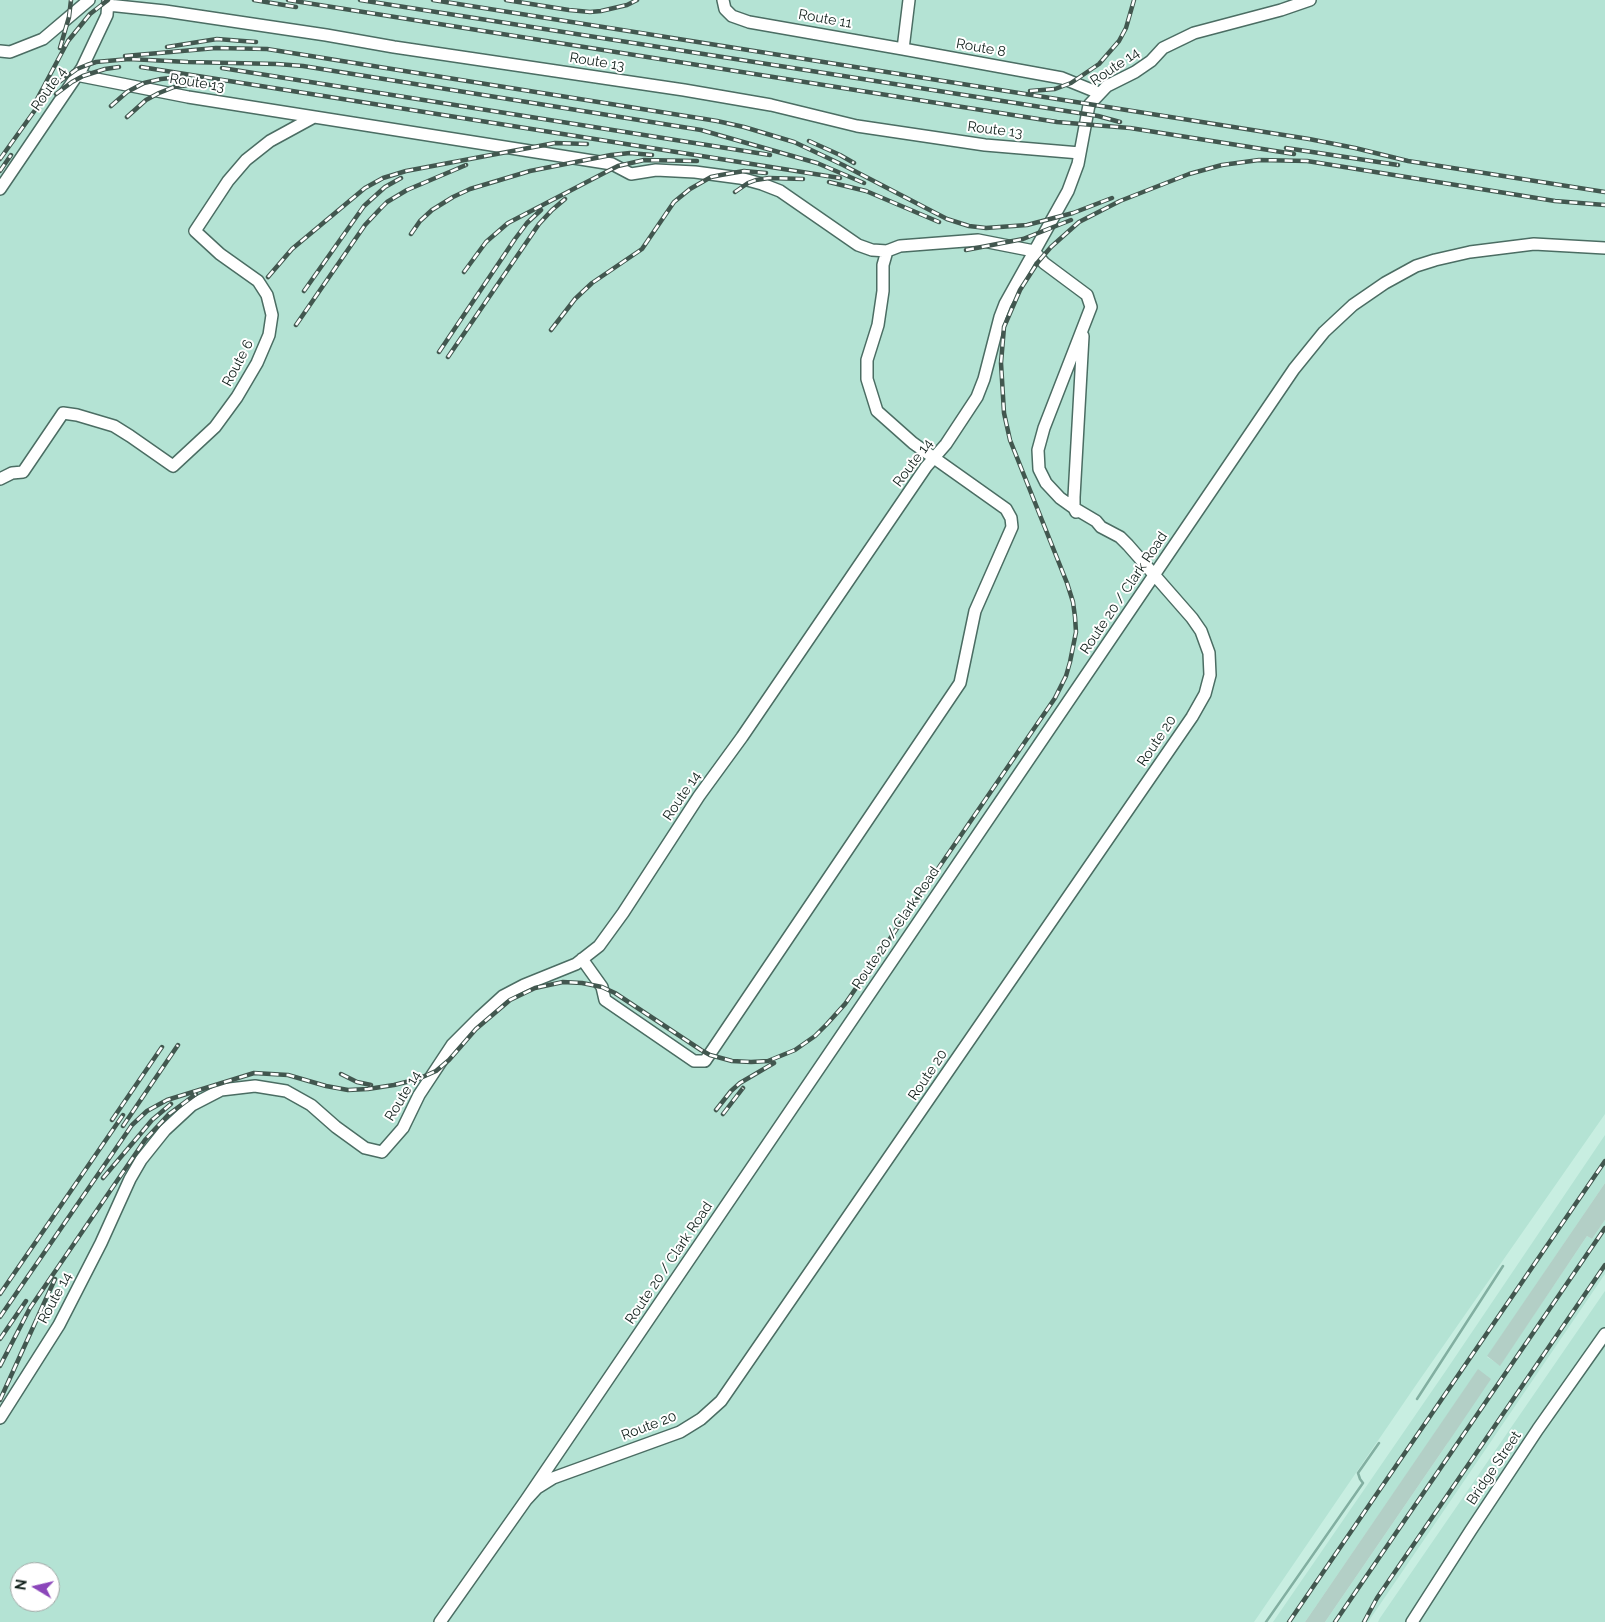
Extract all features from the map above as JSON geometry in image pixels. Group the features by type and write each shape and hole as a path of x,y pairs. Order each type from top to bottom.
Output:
{"street":[{"path":"0,51 10,52 43,39 89,0"},
{"name":"Route 11","path":"723,0 726,9 732,16 749,22 903,49"},
{"path":"903,49 909,0"},
{"name":"Route 14","path":"0,1418 59,1325 141,1160 165,1130 192,1105 221,1090 255,1086 286,1091 311,1105 336,1127 365,1148 382,1152 403,1128 419,1095 452,1044 480,1017 503,996 524,985 576,964 599,946 623,913 699,796 926,467 946,444 977,397 984,379 1000,317 1010,293 1068,190 1080,153 1089,105 1099,93 1151,61 1163,48 1194,33 1281,10 1310,0"},
{"name":"Route 4","path":"0,189 76,75 107,15 108,2"},
{"name":"Route 13","path":"108,2 684,90 770,105 857,126 985,145 1080,153"},
{"name":"Route 8","path":"903,49 1062,78 1099,93"},
{"name":"Route 13","path":"76,75 172,95 612,164 631,174 656,170 695,172 740,178 780,191 858,244 872,250 887,251 900,246 978,240 1034,251"},
{"name":"Route 6","path":"0,479 12,473 23,472 63,413 78,415 114,426 174,466 214,427 237,397 260,356 269,335 272,315 267,295 258,281 220,254 195,231 228,181 246,160 270,141 314,117"},
{"name":"Route 20 / Clark Road","path":"440,1622 526,1500 1290,376 1324,332 1353,305 1385,283 1416,266 1450,255 1510,246 1545,244 1605,248"},
{"path":"582,959 602,988 605,1000 694,1062 705,1061 960,683 975,611 1012,527 1011,518 1006,509 913,443 877,411 867,379 867,360 878,325 883,290 883,265 887,251"},
{"path":"1034,251 1044,263 1087,295 1091,307 1038,450 1040,469 1046,483 1074,508 1082,521 1094,527 1102,527 1120,537 1154,575"},
{"path":"1074,508 1084,326"},
{"name":"Route 20","path":"526,1500 542,1484 553,1478 680,1432 701,1419 722,1401 1192,717 1202,701 1209,682 1208,647 1201,631 1192,618 1154,575"},
{"name":"Bridge Street","path":"1412,1622 1470,1530 1605,1334"}],"shaded area":[{"path":"0,0 1605,0 1605,1114 1254,1622 0,1622"},
{"path":"1605,1135 1605,1183 1487,1357 1500,1365 1587,1236 1592,1239 1605,1220 1605,1274 1368,1622 1325,1622 1447,1444 1478,1370 1305,1622 1273,1622 1445,1372"},
{"path":"1605,1183 1605,1220 1592,1239 1587,1236 1500,1366 1487,1356"},
{"path":"1605,1291 1605,1622 1378,1622 1380,1618"},
{"path":"1478,1369 1491,1379 1447,1444 1325,1622 1305,1622"}],"waterway":[{"path":"1417,1399 1503,1266"},
{"path":"1266,1622 1363,1483 1358,1473 1379,1443"}],"railway":[{"path":"60,48 69,17 71,0"},
{"path":"35,103 68,41 90,14 108,0"},
{"path":"254,0 296,7"},
{"path":"288,0 1057,122 1130,128 1294,154"},
{"path":"360,0 1098,116 1120,122"},
{"path":"433,0 1309,139 1408,161 1605,192"},
{"path":"506,0 590,12 627,5 637,0"},
{"path":"1030,91 1055,89 1071,83 1099,64 1119,41 1126,28 1134,0"},
{"path":"167,47 217,39 256,42"},
{"path":"125,56 216,48 267,49 717,121 794,142 947,219 969,226 986,228 1027,225 1073,213 1112,198"},
{"path":"0,159 55,85 77,69 87,65 96,62 129,59 303,66 701,130 817,163 864,183"},
{"path":"56,94 83,76 119,67"},
{"path":"141,67 840,178"},
{"path":"222,68 770,155"},
{"path":"111,106 127,92 144,83 180,77"},
{"path":"127,117 146,100 174,87 195,84 216,85"},
{"path":"809,141 854,163"},
{"path":"268,277 292,249 365,188 383,178 406,171 555,143 587,144"},
{"path":"1286,148 1398,165"},
{"path":"411,234 420,221 432,210 470,189 530,171 611,155 630,153 652,155"},
{"path":"0,171 11,155"},
{"path":"464,272 486,242 508,223 618,166 644,160 697,161"},
{"path":"0,1317 132,1125 147,1111 167,1100 254,1073 288,1075 348,1090 394,1085 418,1079 436,1071 449,1060 476,1029 510,1000 535,988 563,982 602,987 615,993 701,1050 710,1055 732,1061 768,1061 795,1050 815,1036 827,1024 845,1004 874,962 1055,698 1066,676 1076,632 1073,602 1010,440 1004,413 1001,363 1004,327 1020,290 1038,262 1051,247 1079,222 1120,201 1189,174 1222,165 1259,160 1307,161 1555,201 1605,205"},
{"path":"296,325 365,225 387,202 407,190 466,165"},
{"path":"551,330 575,299 592,283 642,249 674,202 690,189 711,177 744,171 766,173"},
{"path":"304,291 364,206 385,187 401,178"},
{"path":"735,192 756,180 769,178 803,179"},
{"path":"829,182 866,191 939,222"},
{"path":"448,357 539,224 565,199"},
{"path":"439,352 515,239 527,223 541,210"},
{"path":"966,250 1023,239 1071,220"},
{"path":"123,1126 178,1045"},
{"path":"112,1120 162,1047"},
{"path":"716,1110 740,1083 774,1063"},
{"path":"341,1074 357,1082 371,1085"},
{"path":"723,1114 743,1088"},
{"path":"0,1366 30,1308 145,1140 169,1114 196,1094"},
{"path":"142,1132 152,1120 171,1104"},
{"path":"0,1294 123,1115"},
{"path":"103,1178 142,1132"},
{"path":"1289,1622 1605,1161"},
{"path":"1335,1622 1605,1228"},
{"path":"1364,1622 1377,1598 1605,1265"},
{"path":"0,1400 55,1279"},
{"path":"0,1339 26,1301"}]}
